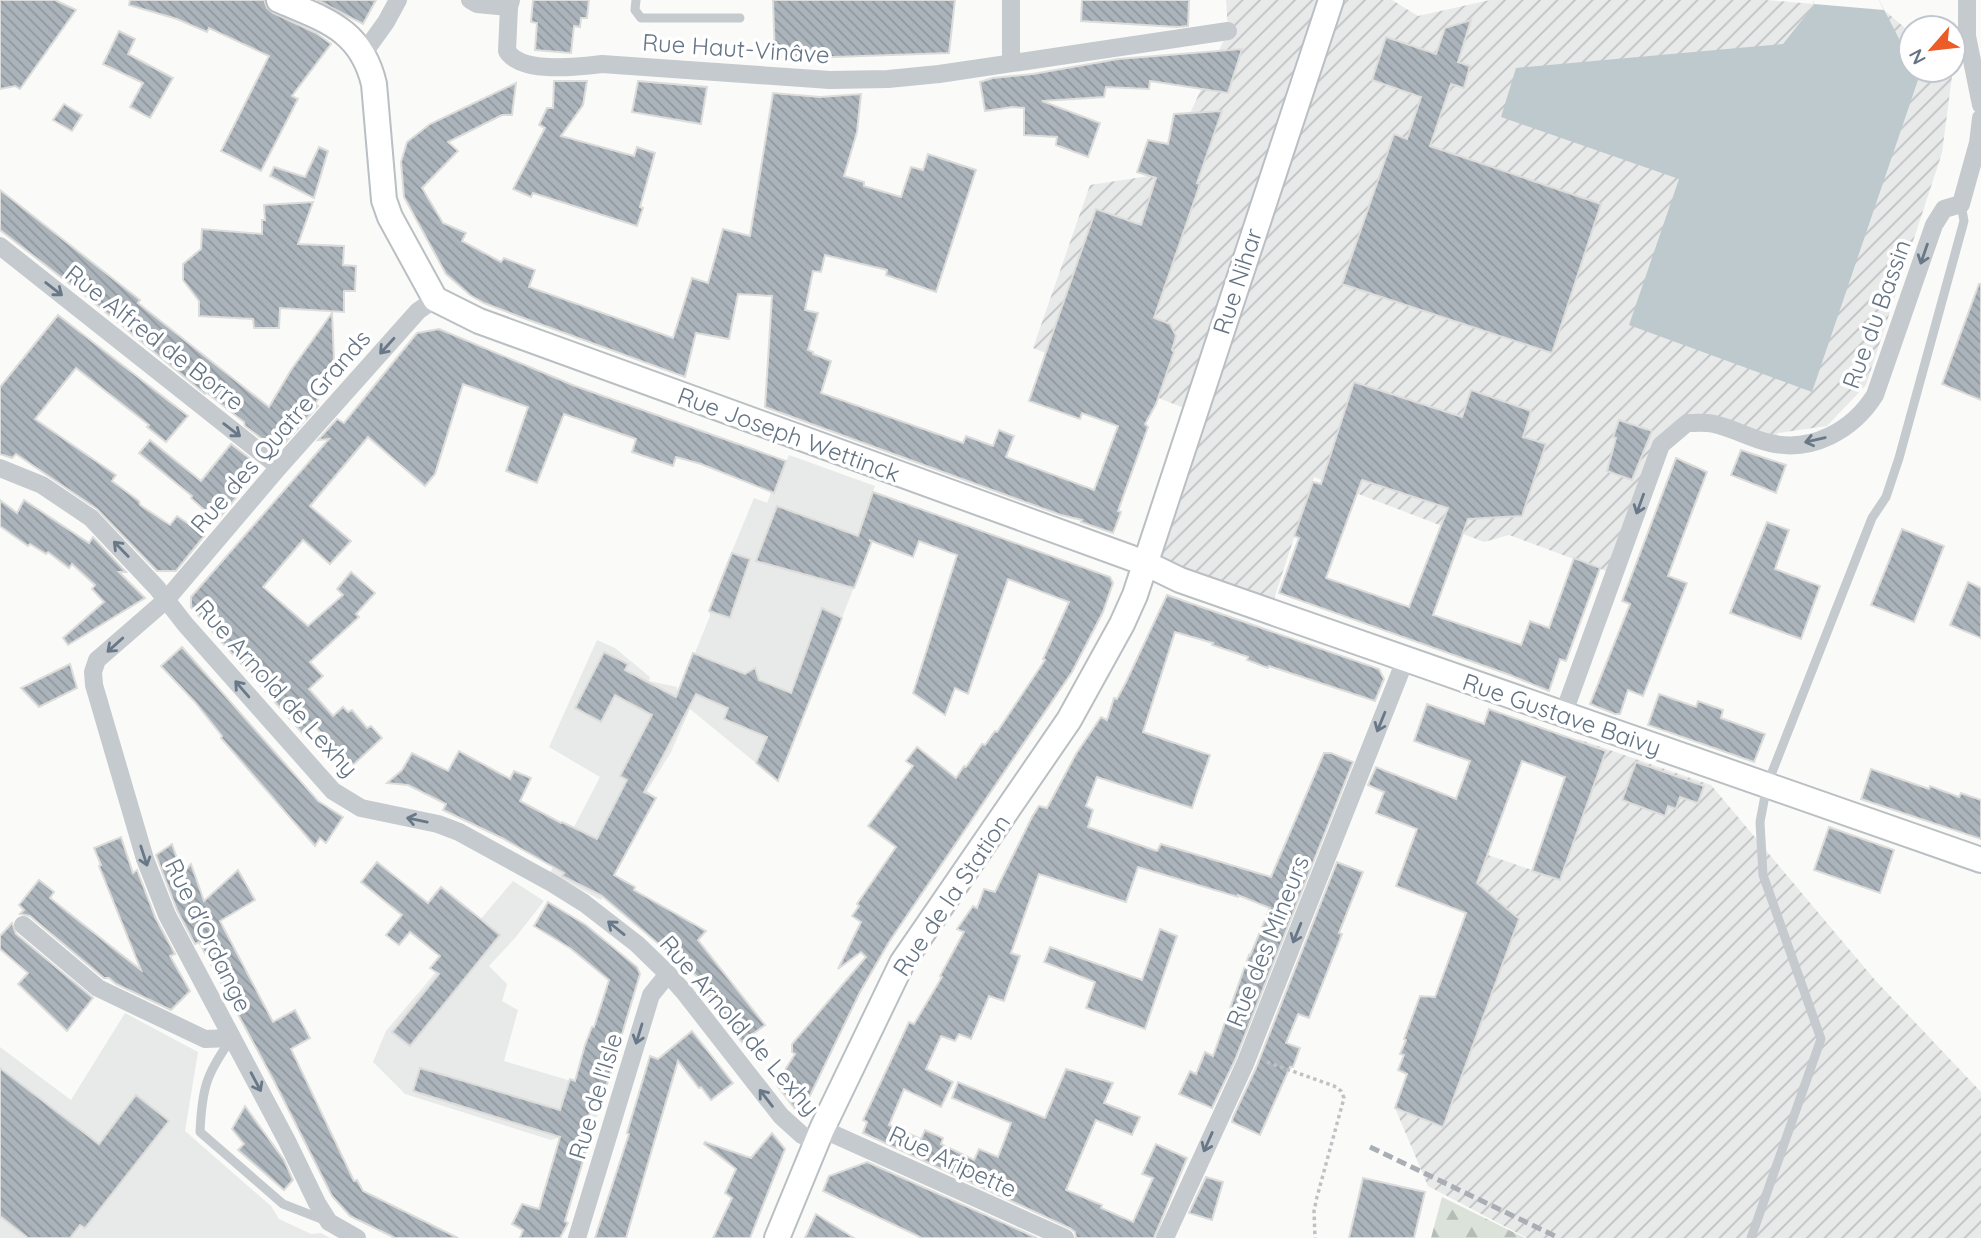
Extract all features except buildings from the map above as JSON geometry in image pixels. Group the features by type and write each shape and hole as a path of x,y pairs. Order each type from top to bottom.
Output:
{"street":[{"path":"279,0 334,23 363,54 374,85 384,200 390,217 435,299"},
{"path":"363,54 398,0"},
{"path":"470,0 477,4 510,4"},
{"path":"1011,0 1011,62"},
{"name":"Rue Nihar","path":"1145,563 1331,0"},
{"path":"1967,0 1981,105"},
{"name":"Rue Haut-Vinâve","path":"510,4 507,51 517,62 527,65 629,65 851,80 910,77 1228,31"},
{"path":"1961,204 1977,165 1981,118"},
{"name":"Rue du Bassin","path":"1563,715 1661,445 1687,423 1712,423 1771,443 1791,445 1832,436 1847,427 1864,412 1875,395 1938,217 1944,209 1961,204"},
{"name":"Rue Alfred de Borre","path":"0,246 279,467"},
{"name":"Rue Joseph Wettinck","path":"435,299 479,321 578,359 1145,563"},
{"name":"Rue des Quatre Grands","path":"166,600 279,467 418,311 435,299"},
{"name":"Rue Arnold de Lexhy","path":"0,468 42,485 91,518 333,791 361,808 438,824 479,842 584,903 636,944 668,974 780,1116 802,1135 819,1136"},
{"name":"Rue Gustave Baivy","path":"1145,563 1180,580 1981,860"},
{"name":"Rue de la Station","path":"777,1238 819,1136 902,964 1069,720 1122,624 1145,563"},
{"name":"Rue d'Ordange","path":"166,600 97,660 93,672 94,685 158,895 329,1222"},
{"name":"Rue des Mineurs","path":"1165,1238 1248,1055 1406,658"},
{"path":"23,925 98,988 205,1039 232,1038"},
{"name":"Rue de l'Isle","path":"578,1238 651,995 668,974"},
{"name":"Rue Aripette","path":"819,1136 1065,1238"},
{"path":"329,1222 357,1238"}],"lane":[{"path":"636,0 635,10 641,18 740,18"},
{"path":"1751,1238 1821,1039 1763,876 1760,822 1767,785 1872,518 1886,498 1964,221 1961,204"},
{"path":"232,1038 212,1065 202,1095 200,1132 283,1203 329,1222"}],"path":[{"path":"1248,1055 1334,1086 1343,1094 1345,1103 1314,1211 1315,1238"}],"shaded area":[{"path":"1226,0 1392,0 1418,16 1490,0 1766,0 1814,4 1813,0 1879,0 1884,10 1897,21 1897,84 1951,84 1942,153 1866,385 1827,426 1778,433 1771,443 1687,423 1661,445 1614,574 1509,535 1484,542 1314,477 1270,611 1145,563 1194,412 1033,348 1090,185 1162,174 1228,31"},
{"path":"1813,0 1879,0 1897,35 1897,84 1917,84 1812,392 1629,325 1679,179 1501,117 1516,68 1783,44 1814,5"},
{"path":"789,455 875,486 861,526 872,541 778,781 690,709 671,752 647,791 657,798 601,900 550,873 600,777 549,747 597,640 615,648 650,677 649,681 677,687 678,694 754,498 767,503"},
{"path":"1578,739 1711,785 1875,980 1981,1092 1981,1238 1527,1238 1428,1186 1395,1108 1488,855 1532,870"},
{"path":"513,881 544,901 489,966 507,984 502,1001 518,1010 504,1061 605,1091 588,1144 560,1137 551,1140 405,1094 373,1062 386,1031"},
{"path":"125,1013 198,1052 185,1131 271,1206 279,1219 311,1234 321,1233 330,1238 0,1238 0,1047 71,1100"}],"green space":[{"path":"1442,1197 1525,1238 1431,1238"}],"pier":[{"path":"1813,0 1879,0 1884,10 1814,4"}],"railway":[{"path":"1370,1147 1559,1238"}]}
